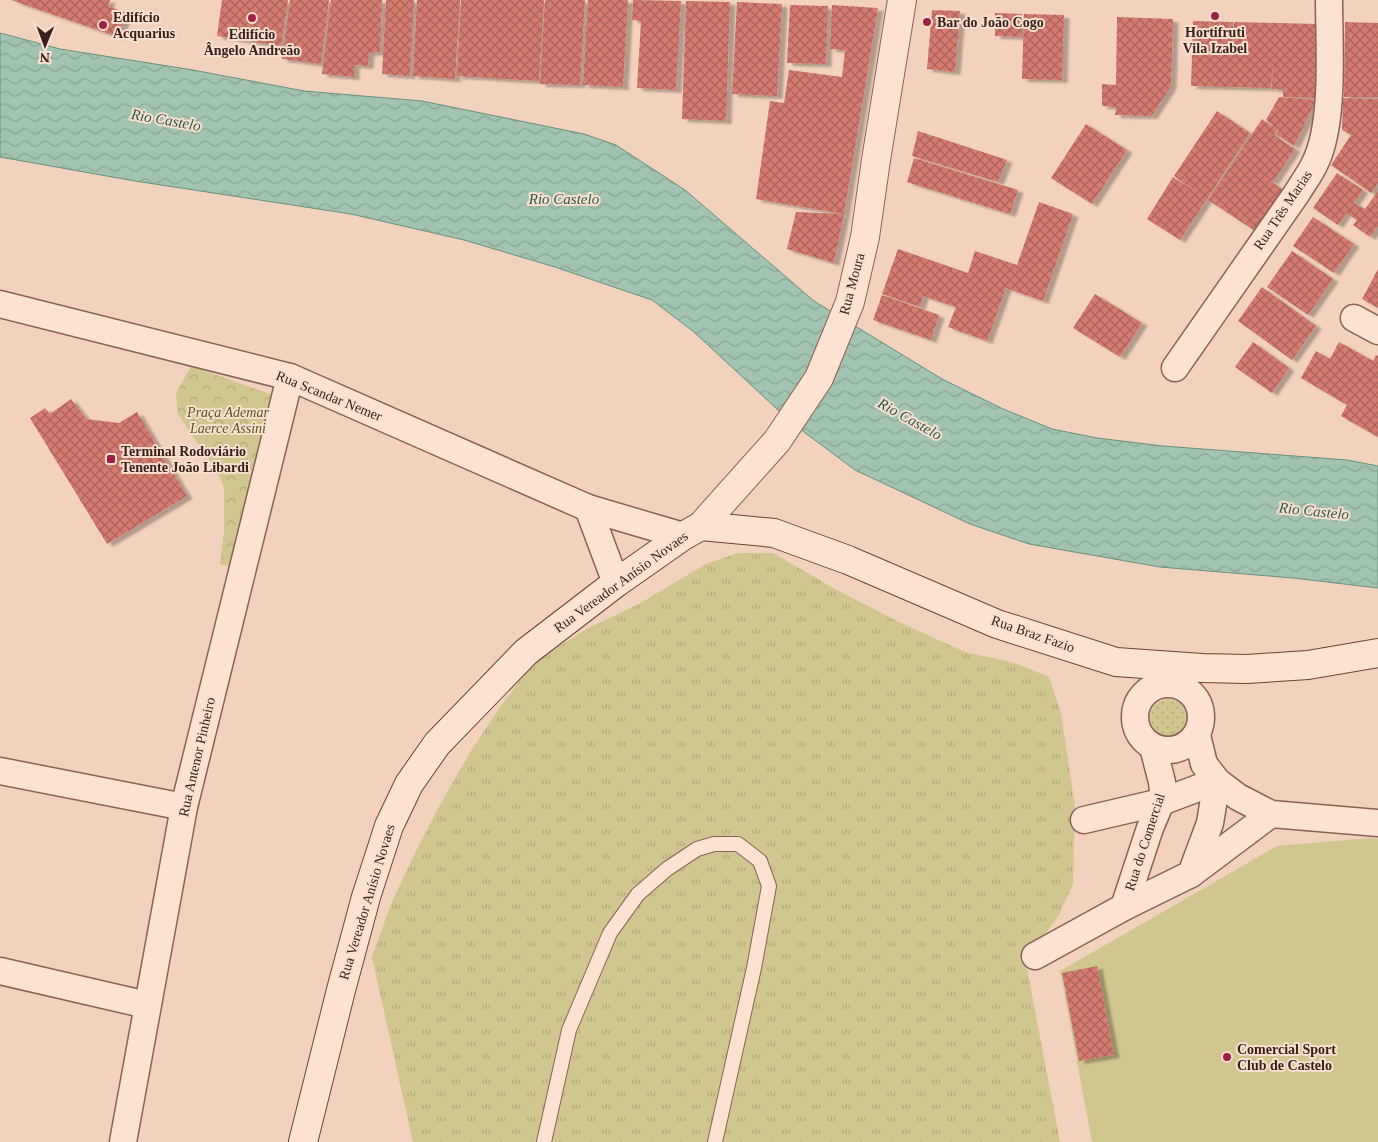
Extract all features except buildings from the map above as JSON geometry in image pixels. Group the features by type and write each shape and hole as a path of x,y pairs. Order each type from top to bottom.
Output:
{"main road":[{"name":"Rua Moura","path":"692,531 776,441 819,378 850,302 865,237 902,0"},
{"name":"Rua Vereador Anísio Novaes","path":"303,1142 366,897 389,826 409,784 438,744 526,652 616,583 692,531"},
{"name":"Rua Braz Fazio","path":"692,531 774,533 848,560 997,624 1116,662 1194,678 1247,669 1308,665 1378,653"}],"street":[{"name":"Rua Três Marias","path":"1175,368 1297,193 1316,162 1325,131 1329,94 1329,0"},
{"name":"Rua Scandar Nemer","path":"0,304 290,377 588,508 692,531"},
{"path":"1354,318 1378,331"},
{"name":"Rua Antenor Pinheiro","path":"123,1142 184,807 290,377"},
{"path":"588,508 616,583"},
{"path":"1116,662 1145,693 1154,687 1164,684 1175,684 1194,678 1194,696 1200,706 1202,717 1197,735 1187,746 1176,750 1153,748"},
{"name":"Rua do Comercial","path":"1124,908 1150,828 1161,802 1163,791 1153,748 1138,733 1135,722 1135,712 1145,693"},
{"path":"1197,735 1204,764 1217,781 1238,798 1271,814 1378,823"},
{"path":"0,771 184,807"},
{"path":"1084,820 1161,802 1217,781"},
{"path":"1191,874 1210,823 1217,781"},
{"name":"Rua do Comercial","path":"1035,956 1191,874 1271,814"},
{"path":"0,971 147,1005"}],"lane":[{"path":"544,1142 569,1030 610,933 638,894 667,869 697,849 714,844 738,844 760,861 769,886 754,968 715,1142"}],"green space":[{"name":"Praça Ademar Laerce Assini","path":"191,366 273,395 234,568 220,564 224,531 224,489 218,473 178,414 176,393"},
{"path":"738,553 773,553 835,589 899,622 965,652 1015,663 1049,677 1061,713 1075,806 1073,884 1060,913 1026,963 1060,1142 413,1142 372,957 391,904 441,803 469,754 500,707 534,662 588,628 637,605 706,564"},
{"path":"1169,699 1183,704 1188,718 1183,732 1169,737 1155,732 1150,718 1155,704"},
{"name":"Comercial Sport Club de Castelo","path":"1370,838 1378,839 1378,1142 1092,1142 1060,971 1277,846"}],"water":[{"name":"Rio Castelo","path":"0,33 60,49 193,70 304,91 422,101 584,134 616,145 685,190 814,301 942,379 1001,408 1052,429 1097,438 1163,446 1347,460 1378,466 1378,588 1293,578 1160,567 1029,544 970,524 855,470 792,423 694,332 652,300 555,267 464,240 351,214 135,181 0,157"}],"place":[{"name":"Hortifruti Vila Izabel","path":"1215,16"},
{"name":"Edifício Ângelo Andreão","path":"252,18"},
{"name":"Bar do João Cogo","path":"927,22"},
{"name":"Edifício Acquarius","path":"103,25"},
{"name":"Terminal Rodoviário Tenente João Libardi","path":"111,459"},
{"name":"Comercial Sport Club de Castelo","path":"1227,1057"}]}
